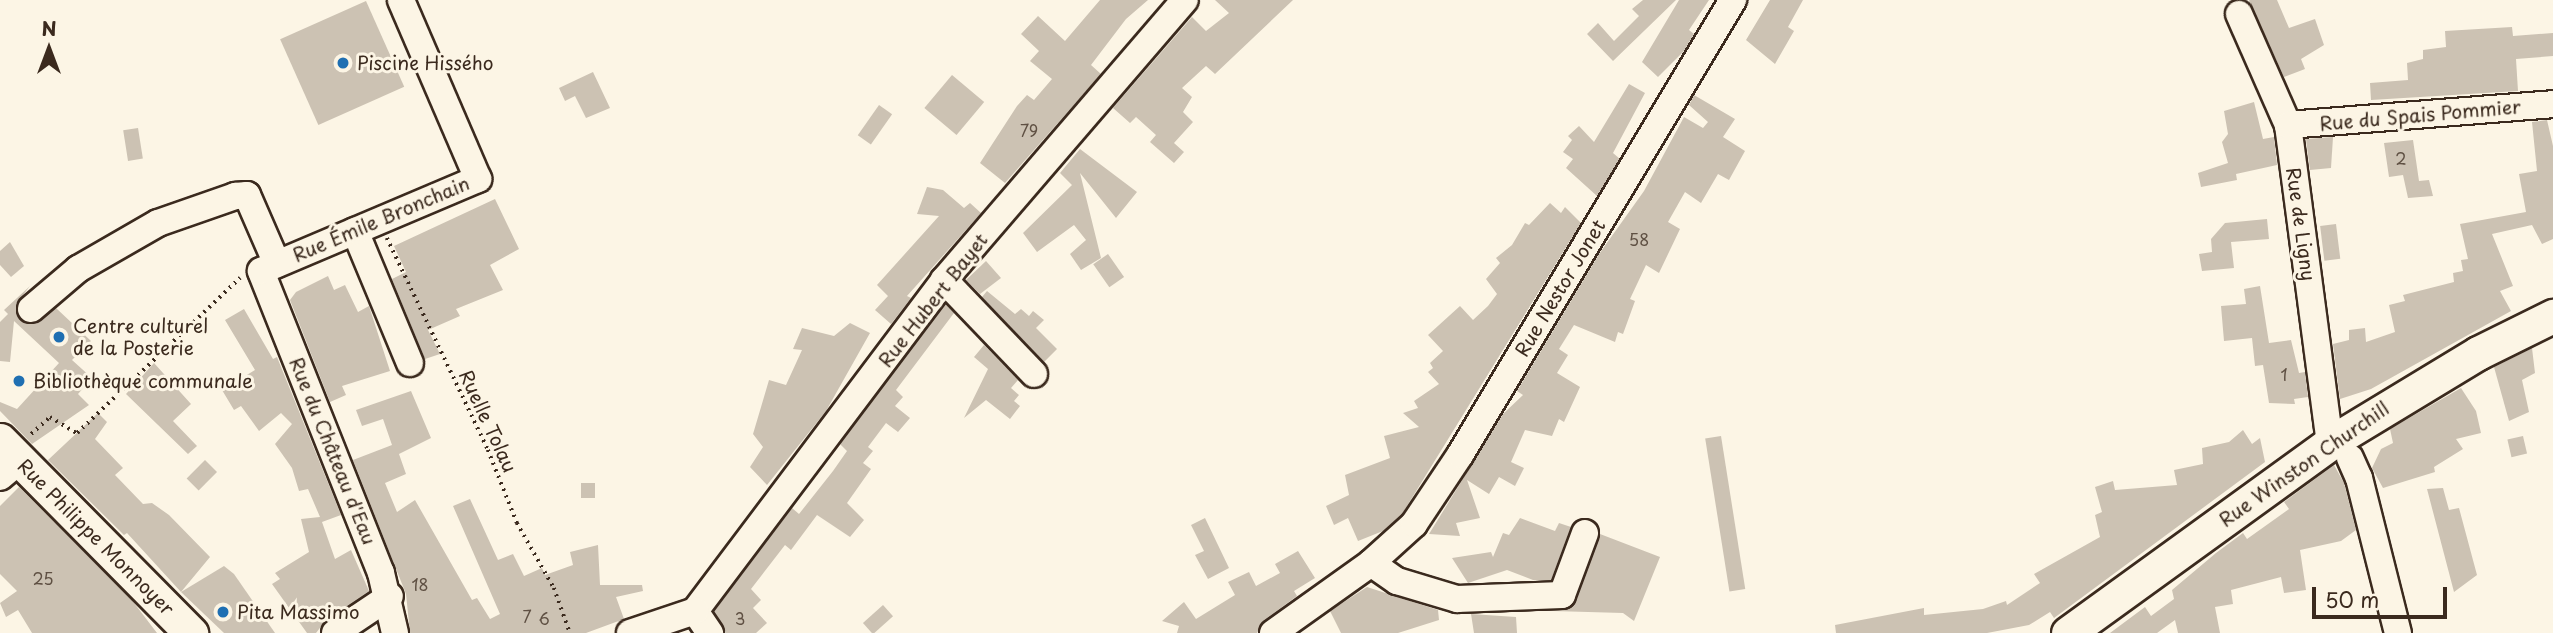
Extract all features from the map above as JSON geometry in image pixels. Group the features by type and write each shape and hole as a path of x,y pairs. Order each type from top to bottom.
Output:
{"main road":[{"name":"Rue Winston Churchill","path":"2068,633 2478,353 2553,316"},
{"name":"Rue Philippe Monnoyer","path":"8,457 191,633"}],"street":[{"name":"Rue Émile Bronchain","path":"269,267 478,179 401,0"},
{"name":"Rue Hubert Bayet","path":"695,611 944,281 1185,0"},
{"name":"Rue Nestor Jonet","path":"1273,633 1371,564 1414,524 1460,455 1733,0"},
{"name":"Rue de Ligny","path":"2239,13 2288,125 2341,449 2359,478 2398,633"},
{"name":"Rue du Spais Pommier","path":"2288,125 2553,104"},
{"name":"Rue du Château d'Eau","path":"31,309 78,269 158,223 235,196 247,195 269,267 390,596 395,633"},
{"path":"367,226 410,363"},
{"path":"944,281 1034,374"},
{"path":"1371,564 1397,580 1457,599 1562,595 1586,533"},
{"path":"335,633 390,596"},
{"path":"630,633 695,611 710,633"}],"path":[{"name":"Ruelle Tolau","path":"367,226 488,450 517,523 554,588 570,633"},
{"path":"8,457 50,417 77,433 245,273 269,267"}],"building":[{"path":"1100,0 1148,0 1126,19 1091,65 1101,74 1005,183 980,163 1017,106 1027,95 1034,100 1052,79 1030,61 1039,51 1021,34 1038,16 1065,41"},
{"path":"1215,0 1293,0 1215,74 1206,66 1182,88 1192,97 1183,112 1193,122 1174,143 1184,152 1174,163 1150,142 1156,135 1136,117 1130,123 1113,108 1192,17 1206,31 1229,13"},
{"path":"1643,0 1676,0 1613,61 1587,34 1598,23 1614,41 1639,16 1632,9"},
{"path":"1679,0 1709,0 1689,30 1694,34 1684,51 1658,77 1642,62"},
{"path":"1770,0 1803,0 1788,27 1794,31 1775,64 1746,40"},
{"path":"2249,0 2277,0 2289,28 2315,19 2324,45 2301,59 2305,69 2284,77"},
{"name":"Piscine Hissého","path":"366,1 404,87 318,125 280,39"},
{"path":"2512,27 2513,36 2553,33 2553,56 2516,59 2518,91 2371,100 2370,83 2408,80 2407,63 2423,59 2423,50 2446,47 2445,31"},
{"path":"593,72 610,108 586,118 575,96 565,101 559,88"},
{"path":"952,75 984,102 957,135 924,108"},
{"path":"1629,84 1645,93 1613,153 1620,159 1597,196 1566,168 1573,159 1563,152 1572,140 1568,136 1579,126 1594,142"},
{"path":"1694,95 1735,119 1723,137 1745,151 1729,180 1718,174 1701,203 1685,192 1668,222 1680,229 1659,273 1646,265 1630,299 1635,301 1623,334 1618,332 1615,342 1574,325 1559,349 1568,355 1557,373 1580,387 1564,422 1559,419 1552,436 1525,430 1511,462 1524,468 1515,486 1499,477 1489,494 1467,480 1480,518 1456,523 1460,536 1429,534 1503,414 1523,395 1517,391 1599,254 1644,191 1684,117 1703,128 1708,122 1689,105"},
{"path":"2254,102 2263,139 2274,137 2277,165 2236,174 2237,180 2201,187 2198,173 2228,163 2222,142 2228,134 2224,111"},
{"path":"879,105 892,114 871,144 858,135"},
{"path":"2547,120 2553,146 2553,239 2542,244 2532,225 2492,234 2513,286 2500,291 2511,311 2371,389 2340,399 2333,344 2349,340 2349,330 2365,328 2366,342 2395,332 2389,305 2405,301 2403,295 2454,282 2453,273 2463,271 2461,260 2468,259 2460,224 2526,212 2519,174 2537,171 2532,122"},
{"path":"138,128 143,159 128,161 123,130"},
{"path":"2333,137 2331,168 2310,170 2306,139"},
{"path":"2413,140 2419,181 2429,180 2433,196 2408,198 2403,175 2389,177 2384,143"},
{"path":"1080,149 1137,192 1116,218 1080,173 1101,258 1081,270 1070,254 1086,240 1074,225 1037,252 1023,233 1072,185 1060,173"},
{"path":"927,187 943,190 964,208 970,203 981,213 907,296 911,298 891,324 875,310 888,296 877,285 939,216 917,214"},
{"path":"495,199 519,249 490,265 503,290 456,309 460,316 428,330 440,354 425,359 392,279 406,272 394,246"},
{"path":"1550,203 1561,213 1565,207 1581,223 1402,514 1383,531 1358,541 1348,518 1334,525 1326,506 1349,495 1345,475 1390,458 1384,436 1419,427 1403,413 1418,408 1414,401 1439,384 1428,372 1433,368 1430,363 1443,351 1428,335 1460,306 1473,320 1488,306 1497,294 1486,279 1500,263 1496,258 1512,245 1525,223 1529,225"},
{"path":"2267,219 2269,239 2231,242 2234,268 2202,271 2199,254 2212,252 2211,239 2225,223"},
{"path":"2336,224 2340,259 2324,261 2320,226"},
{"path":"10,242 24,266 11,277 0,265 0,251"},
{"path":"1108,254 1124,277 1109,287 1093,264"},
{"path":"986,261 1001,278 980,294 966,280"},
{"path":"328,276 334,290 345,285 358,312 369,306 390,371 342,386 346,395 330,402 290,300 296,292"},
{"path":"30,286 16,304 19,319 34,324 56,308 91,341 72,360 92,378 78,394 89,405 32,444 0,411 0,402 17,409 59,363 14,321 10,362 0,361 0,322 8,314 4,310"},
{"path":"2260,286 2269,343 2291,340 2299,373 2305,372 2308,397 2294,399 2295,404 2269,403 2263,365 2255,366 2252,338 2224,341 2221,306 2246,304 2244,289"},
{"path":"987,291 1015,314 1021,309 1029,316 1033,311 1044,320 1036,328 1057,349 1044,362 982,297"},
{"path":"945,304 954,313 896,390 903,397 895,406 910,418 898,432 886,423 868,447 873,451 863,463 871,469 847,503 864,520 850,537 817,515 791,550 785,545 751,589 761,600 753,608 767,623 756,633 726,633 714,611 792,508 799,514 833,471 847,451 840,444"},
{"path":"244,309 273,359 277,357 341,515 322,522 335,559 351,550 369,591 326,620 316,633 307,633 272,584 280,579 275,573 309,552 301,519 320,517 308,489 299,491 292,468 275,444 292,424 281,413 259,431 241,406 234,410 222,390 255,370 225,320"},
{"path":"850,323 870,333 826,411 767,485 750,467 763,447 753,434 769,380 786,385 802,350 793,349 802,328 834,336"},
{"path":"984,345 1018,380 1011,388 1019,395 1014,401 1020,406 1010,419 986,400 964,418 988,369 974,357"},
{"path":"2532,348 2535,373 2522,380 2529,412 2509,421 2494,367"},
{"path":"154,363 191,404 173,421 197,446 188,454 126,394"},
{"path":"2461,388 2476,411 2481,433 2456,439 2463,449 2434,467 2435,472 2383,488 2372,468 2381,449 2393,443 2390,429"},
{"path":"411,391 431,438 399,454 406,474 385,483 397,512 415,500 472,600 477,598 490,619 500,614 453,506 470,499 498,560 513,554 524,576 542,568 545,575 573,565 570,552 598,545 600,585 642,585 643,591 616,597 624,619 586,633 410,633 406,594 353,460 392,445 383,419 362,426 356,410"},
{"path":"98,413 107,422 95,439 123,468 115,475 143,504 152,503 169,515 210,557 181,592 127,533 124,535 48,460"},
{"path":"2243,430 2252,444 2260,438 2265,462 2054,618 2050,612 2029,625 1987,633 1836,633 1835,625 1924,608 1924,615 1983,609 2006,601 2007,605 2040,583 2034,574 2100,537 2095,515 2102,512 2095,487 2113,481 2115,490 2177,485 2174,470 2203,464 2202,448 2229,442"},
{"path":"1721,436 1745,589 1729,592 1705,439"},
{"path":"2523,436 2527,454 2511,457 2507,440"},
{"path":"205,460 217,472 199,490 187,478"},
{"path":"2334,465 2344,483 2356,530 2341,541 2300,550 2306,590 2284,593 2281,577 2231,590 2233,604 2215,607 2220,633 2178,633 2175,620 2157,633 2110,633 2145,607 2151,616 2174,599 2172,590 2216,553 2243,533 2247,539 2289,509 2284,502"},
{"path":"581,483 595,483 595,498 581,498"},
{"path":"19,487 131,599 157,633 32,633 18,610 6,617 0,603 17,591 0,574 0,506"},
{"path":"2443,488 2449,510 2459,508 2477,575 2454,592 2427,489"},
{"path":"1205,518 1229,568 1208,579 1195,555 1204,551 1191,525"},
{"path":"1520,518 1555,531 1559,523 1571,527 1551,580 1533,580 1507,570 1468,583 1452,558 1491,552 1493,557 1503,533 1509,535"},
{"path":"1600,534 1660,557 1634,621 1623,613 1553,611 1571,608 1576,601"},
{"path":"1298,551 1315,578 1294,591 1297,596 1264,620 1257,633 1177,633 1179,626 1162,621 1184,602 1196,619 1235,595 1228,582 1249,572 1256,586 1280,573 1275,564"},
{"path":"224,566 234,574 275,633 224,633 181,592"},
{"path":"1367,587 1438,610 1439,620 1398,633 1341,633 1330,611"},
{"path":"883,605 893,616 874,633 863,623"},
{"path":"1471,614 1516,617 1517,633 1474,633"}],"place":[{"name":"Piscine Hissého","path":"343,63"},
{"name":"Centre culturel de la Posterie","path":"59,337"},
{"name":"Bibliothèque communale","path":"19,381"},
{"name":"Pita Massimo","path":"223,612"}]}
